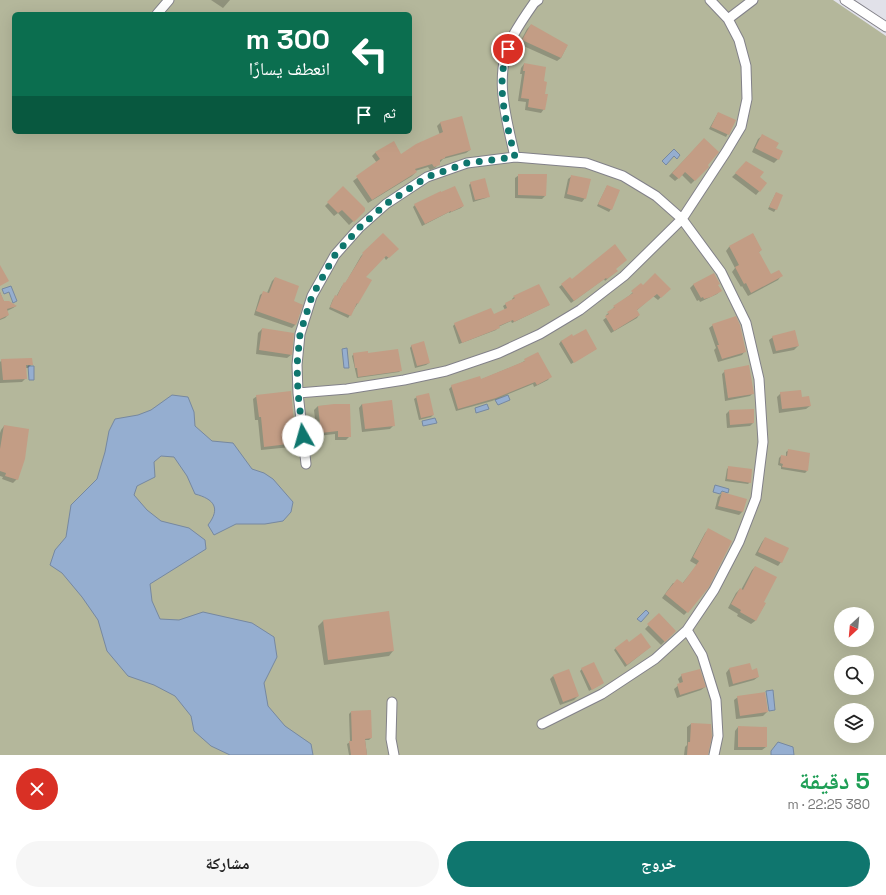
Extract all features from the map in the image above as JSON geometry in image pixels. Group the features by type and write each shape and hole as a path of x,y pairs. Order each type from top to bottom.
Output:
{"street":[{"path":"159,12 169,0"},
{"path":"515,157 507,123 502,86 503,63 513,35 534,3 538,0"},
{"path":"298,393 347,389 404,380 446,371 499,353 540,334 580,310 624,276 682,219 741,127 747,98 746,66 739,40 728,19 710,0"},
{"path":"728,19 753,0"},
{"path":"845,0 886,27"},
{"path":"306,464 298,393 297,365 300,334 312,296 335,255 359,228 386,204 427,177 467,163 515,157 586,163 623,176 656,196 682,219 721,272 746,323 759,379 763,442 756,498 739,542 714,590 686,630 649,664 602,694 542,724"},
{"path":"686,630 702,654 716,700 718,736 714,755"},
{"path":"392,702 391,739 394,755"}],"green space":[{"path":"0,0 833,0 886,36 886,755 0,755"}],"water":[{"path":"674,149 680,155 677,159 674,156 666,165 662,161"},
{"path":"11,286 17,301 13,303 9,292 4,294 2,289"},
{"path":"347,348 349,368 344,368 342,349"},
{"path":"28,366 34,366 34,380 29,380"},
{"path":"172,395 188,397 194,412 195,426 212,441 233,443 252,469 264,473 273,479 293,502 291,512 283,521 265,524 236,524 214,535 208,525 214,514 214,505 202,496 195,494 187,476 174,457 161,456 154,462 155,477 137,486 134,495 147,510 161,521 189,528 205,540 206,549 150,584 152,601 160,619 179,620 203,612 252,623 274,637 277,657 264,683 268,706 285,726 311,744 313,755 230,755 211,746 194,731 191,716 175,696 154,685 128,676 107,651 98,620 82,597 62,573 50,565 55,550 66,537 71,505 97,479 105,452 109,431 115,419 138,415 151,410"},
{"path":"508,395 510,400 498,405 495,400"},
{"path":"487,404 489,409 476,413 475,408"},
{"path":"435,418 437,423 423,426 422,421"},
{"path":"715,485 729,489 728,493 722,491 720,494 713,492"},
{"path":"646,610 649,613 641,622 637,619"},
{"path":"773,690 775,710 769,711 766,691"},
{"path":"778,742 793,747 794,755 771,755 771,751"}],"building":[{"path":"531,24 568,45 561,58 522,40"},
{"path":"524,63 546,67 544,81 547,82 545,94 548,94 545,110 528,107 529,99 521,98 525,71 523,71"},
{"path":"718,112 736,120 729,135 711,127"},
{"path":"462,116 471,150 445,157 440,160 440,165 434,167 432,164 415,169 417,172 372,200 356,176 380,159 375,152 394,141 401,154 416,144 443,132 440,122"},
{"path":"762,134 779,143 776,148 783,151 779,160 755,148"},
{"path":"704,138 719,152 708,165 709,167 695,181 685,172 679,179 672,173"},
{"path":"746,161 764,172 760,177 767,183 760,192 735,173"},
{"path":"518,174 547,174 546,196 518,195"},
{"path":"571,175 591,179 586,199 567,194"},
{"path":"485,178 490,197 475,200 470,182"},
{"path":"607,185 620,190 612,210 598,204"},
{"path":"343,186 365,208 365,211 354,222 342,210 338,213 327,202"},
{"path":"455,186 464,206 425,224 414,204"},
{"path":"776,192 783,195 777,210 769,207"},
{"path":"383,233 399,249 389,258 386,256 366,277 372,280 358,304 357,303 351,316 330,307 335,295 337,296 344,282 345,283 363,254 362,253"},
{"path":"753,233 762,250 759,252 771,274 779,270 783,276 751,293 746,283 744,284 735,267 739,265 729,246"},
{"path":"615,244 627,260 616,269 618,271 574,301 561,284 570,277 572,279"},
{"path":"0,265 9,281 0,286"},
{"path":"655,273 671,289 661,298 657,294 637,310 640,315 614,331 605,316 609,314 607,312 615,307 613,306 633,293 631,291 641,283 643,285"},
{"path":"714,273 720,284 718,285 722,291 711,297 704,299 703,297 701,298 693,284"},
{"path":"275,277 299,286 294,301 303,305 296,325 256,311 263,291 269,293"},
{"path":"539,284 550,305 514,322 513,320 499,326 500,328 462,343 454,323 491,308 494,314 507,308 505,303 515,298 513,296"},
{"path":"0,292 4,301 9,301 17,306 7,309 9,315 0,319"},
{"path":"736,316 740,325 746,352 722,359 712,324"},
{"path":"262,328 294,333 292,355 259,350"},
{"path":"586,329 597,349 574,363 561,341 572,334 573,336"},
{"path":"795,330 799,346 776,351 772,336"},
{"path":"424,341 430,363 417,366 411,345"},
{"path":"398,349 402,371 358,377 353,353 368,351 368,353"},
{"path":"538,352 552,377 537,385 535,382 496,398 458,409 451,385 480,376 481,379 525,361 524,359"},
{"path":"32,358 33,365 26,365 27,379 3,380 1,359"},
{"path":"749,365 754,394 728,398 724,370"},
{"path":"801,390 802,397 809,396 811,406 782,409 780,392"},
{"path":"291,391 296,443 264,447 261,417 259,417 256,395"},
{"path":"429,393 434,415 421,418 416,396"},
{"path":"392,400 395,426 365,429 362,404"},
{"path":"350,404 351,437 338,437 338,431 321,433 318,406"},
{"path":"754,409 754,423 730,425 729,410"},
{"path":"4,425 29,429 25,459 18,480 5,476 6,473 0,471 0,449"},
{"path":"788,449 810,453 808,471 782,467 783,464 780,463 781,455 787,456"},
{"path":"728,466 752,469 751,483 727,479"},
{"path":"722,492 747,499 743,512 718,506"},
{"path":"708,528 732,541 709,587 688,613 665,594 677,579 683,583 699,561 693,557"},
{"path":"765,537 789,548 782,563 758,552"},
{"path":"755,566 777,577 764,602 766,603 756,621 740,612 741,610 731,604 740,588 743,590"},
{"path":"389,611 394,651 328,660 323,620"},
{"path":"659,613 676,631 665,642 647,624"},
{"path":"641,633 651,647 627,665 615,648 627,639 629,642"},
{"path":"594,662 604,683 592,690 581,668"},
{"path":"750,663 752,670 757,668 759,677 733,684 729,668"},
{"path":"569,669 579,696 563,702 553,675"},
{"path":"700,669 706,687 680,695 677,684 683,682 681,674"},
{"path":"765,692 768,712 740,716 737,696"},
{"path":"371,710 372,738 365,739 367,755 351,755 349,741 352,741 351,711"},
{"path":"691,723 711,724 712,737 708,755 687,755 688,742 690,742"},
{"path":"738,726 767,727 767,747 738,747"}],"route":[{"path":"303,436 298,393 297,365 300,334 312,296 335,255 359,228 386,204 427,177 467,163 515,157 507,123 502,86 503,63 508,49"}]}
